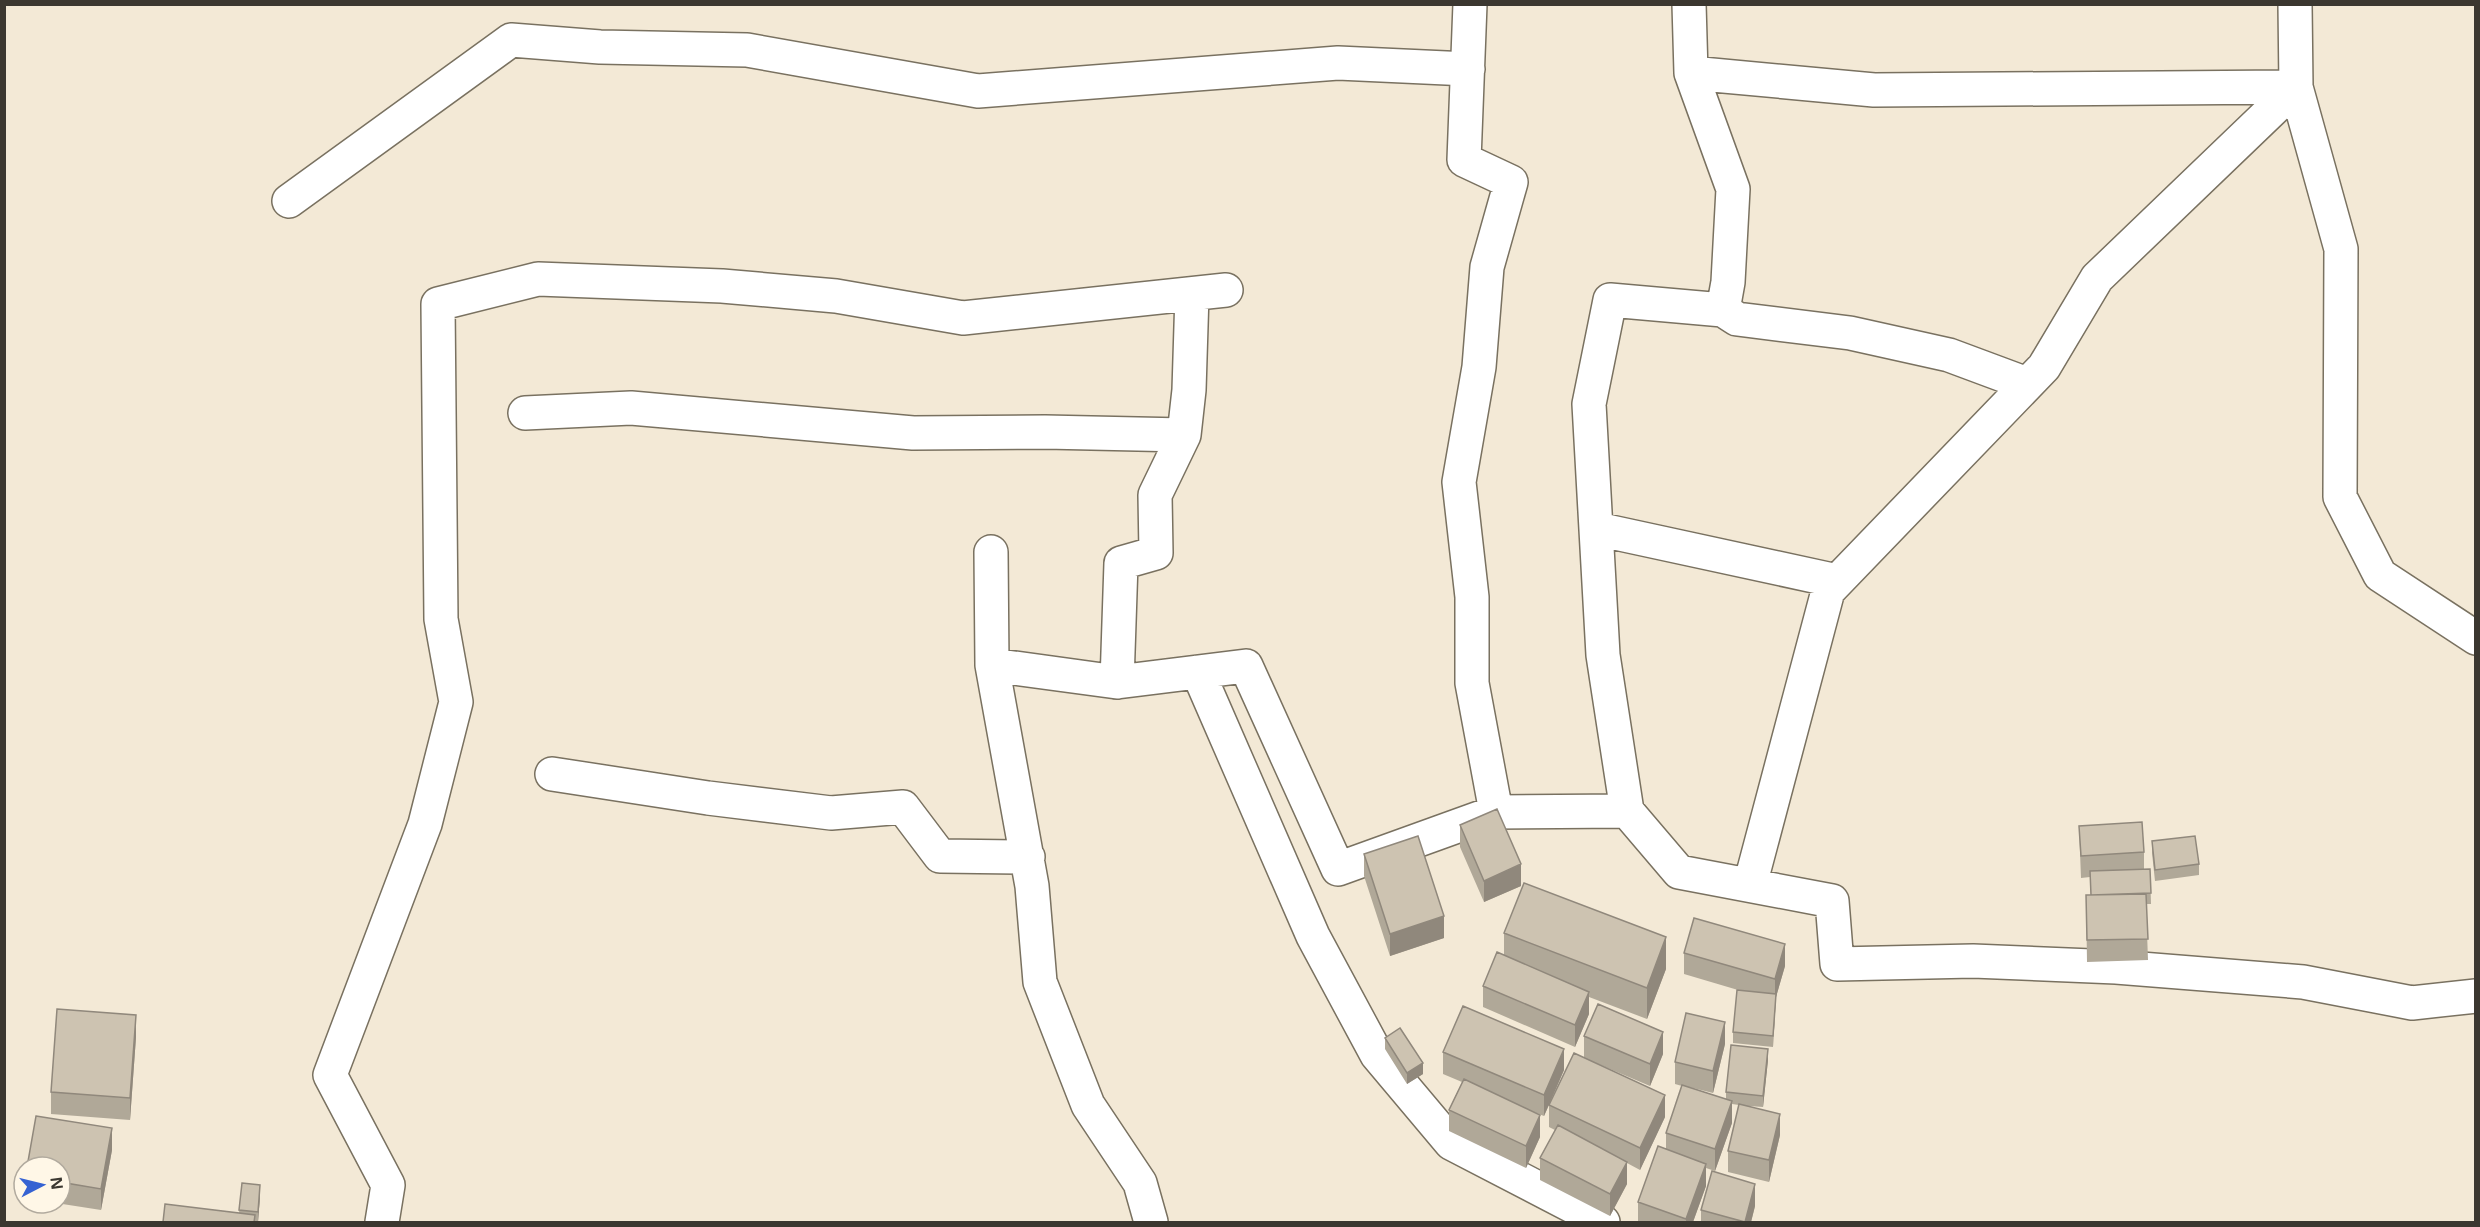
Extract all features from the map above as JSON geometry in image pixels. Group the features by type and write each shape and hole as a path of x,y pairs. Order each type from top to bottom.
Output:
{"street":[{"path":"1470,4 1464,160 1511,182 1487,267 1479,367 1459,482 1472,597 1472,683 1496,812"},
{"path":"1689,4 1691,73 1733,189 1728,282 1723,310"},
{"path":"2295,4 2296,87 2341,249 2340,497 2380,575 2475,638"},
{"path":"289,201 511,40 600,47 747,50 978,91 1338,63 1468,69"},
{"path":"1691,73 1875,90 2296,87"},
{"path":"1750,885 1828,591 2044,367 2097,278 2296,87"},
{"path":"382,1222 388,1185 330,1075 425,824 456,702 441,618 438,304 538,279 722,286 836,296 963,318 1226,290"},
{"path":"1117,682 1121,563 1156,554 1155,495 1184,435 1190,390 1192,294"},
{"path":"2027,384 1949,354 1850,333 1737,320 1723,310 1610,300 1590,404 1604,655 1627,812 1679,872 1832,901 1837,964 1973,961 2104,967 2303,982 2412,1003 2475,996"},
{"path":"525,413 631,408 913,433 1045,432 1184,435"},
{"path":"1597,529 1837,581"},
{"path":"991,552 992,665 1028,857 1040,982 1088,1105 1140,1183 1151,1222"},
{"path":"992,665 1117,682 1246,666 1338,869 1496,812 1627,812"},
{"path":"1198,672 1313,936 1377,1055 1451,1143 1602,1222"},
{"path":"552,774 708,798 831,813 903,807 940,856 1028,857"}],"building":[{"path":"1497,809 1521,864 1484,881 1460,825"},
{"path":"2142,822 2144,852 2081,856 2079,826"},
{"path":"1418,836 1444,916 1390,934 1364,854"},
{"path":"2195,836 2199,864 2155,870 2152,841"},
{"path":"2150,869 2151,893 2091,895 2090,871"},
{"path":"1524,883 1666,937 1647,988 1504,933"},
{"path":"2146,894 2148,939 2087,940 2086,895"},
{"path":"1694,918 1785,944 1775,979 1684,953"},
{"path":"1497,952 1589,992 1575,1025 1483,986"},
{"path":"1737,990 1776,994 1773,1036 1733,1032"},
{"path":"1598,1004 1663,1032 1650,1064 1584,1036"},
{"path":"1463,1006 1564,1049 1544,1095 1443,1052"},
{"path":"57,1009 136,1015 130,1098 51,1092"},
{"path":"1686,1013 1725,1022 1713,1071 1675,1062"},
{"path":"1400,1028 1423,1063 1407,1073 1385,1038"},
{"path":"1731,1045 1768,1049 1763,1096 1726,1092"},
{"path":"1574,1053 1665,1095 1640,1148 1549,1105"},
{"path":"1464,1079 1540,1115 1526,1146 1449,1110"},
{"path":"1682,1085 1732,1101 1715,1149 1666,1133"},
{"path":"1739,1104 1780,1114 1769,1160 1728,1151"},
{"path":"36,1116 112,1128 101,1189 72,1184 72,1155 29,1155"},
{"path":"1558,1125 1627,1162 1610,1194 1540,1158"},
{"path":"1658,1146 1706,1164 1686,1219 1638,1202"},
{"path":"1712,1171 1755,1184 1745,1222 1701,1210"},
{"path":"242,1183 260,1185 258,1212 239,1210"},
{"path":"165,1204 255,1215 254,1222 163,1222"}]}
